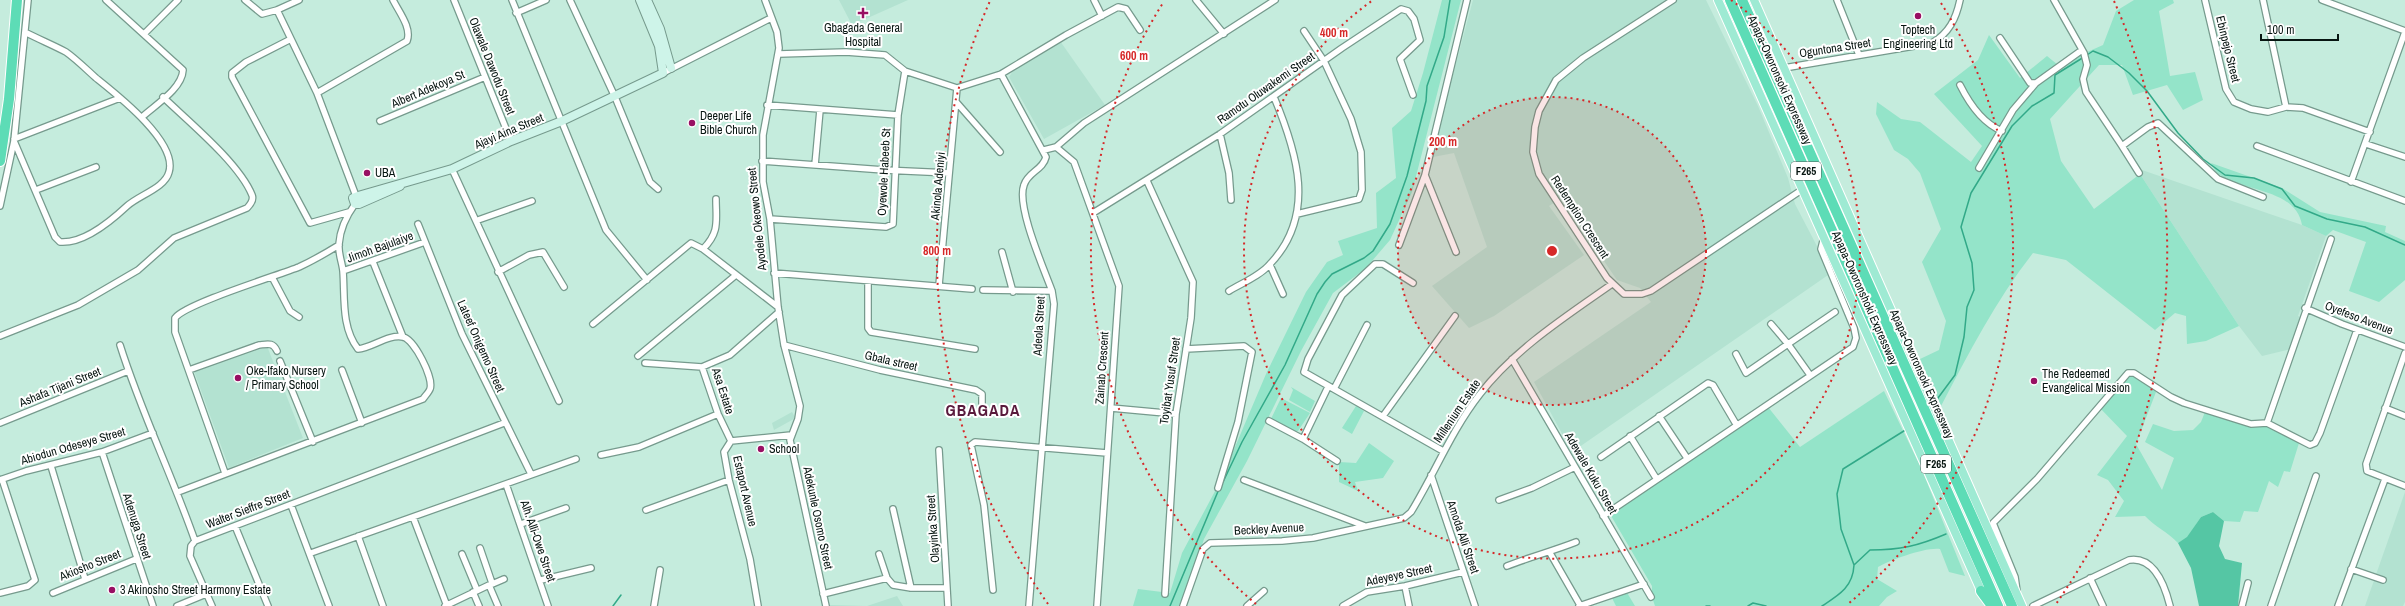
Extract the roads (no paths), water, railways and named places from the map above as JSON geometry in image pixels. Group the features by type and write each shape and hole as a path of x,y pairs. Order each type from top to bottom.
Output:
{"highway":[{"path":"0,161 9,99 17,0"},
{"name":"Apapa-Oworonsoki Expressway","path":"1730,0 1877,343 1986,589"},
{"name":"Apapa-Oworonsoki Expressway","path":"1742,0 2012,606"},
{"path":"1986,589 1993,606"},
{"name":"F265","path":"1986,589 1998,606"}],"main road":[{"name":"Apapa-Oworonshoki Expressway","path":"1718,0 1824,237 1877,343"},
{"name":"Apapa-Oworonsoki Expressway","path":"1754,0 1902,334"},
{"name":"Apapa-Oworonshoki Expressway","path":"1902,334 2022,606"},
{"path":"1986,589 1988,606"}],"street":[{"path":"0,206 14,140 28,0"},
{"path":"106,0 183,70 182,76 177,85 142,117"},
{"path":"144,34 178,0"},
{"path":"245,0 262,14 277,10 299,0"},
{"path":"317,94 408,41 409,35 406,26 393,0"},
{"name":"Olawale Dawodu Street","path":"454,0 512,141"},
{"path":"512,0 516,13 606,230 647,280"},
{"path":"516,13 546,0"},
{"path":"570,0 615,97 650,182 658,189"},
{"path":"640,0 659,46 663,73 771,18"},
{"name":"Ayodele Okeowo Street","path":"765,0 777,32 779,54 767,105 762,135 763,182 770,219 778,309 784,345 800,406 798,420 791,435"},
{"path":"1094,0 1102,16"},
{"path":"1196,0 1224,34"},
{"path":"1001,74 1044,150 1056,147 1084,123 1275,0"},
{"path":"1399,245 1425,175 1466,0"},
{"name":"Redemption Crescent","path":"1673,0 1583,58 1556,80 1539,111 1535,127 1534,152 1538,174 1612,284 1624,294 1642,294 1651,291 1803,189"},
{"name":"Oguntona Street","path":"1784,68 1932,43 1945,34 1951,26 1960,0"},
{"path":"2056,0 2083,52 2087,65 2083,79 2086,92 2139,172"},
{"name":"Ebinpejo Street","path":"2205,0 2226,89 2234,102 2251,109 2268,112 2286,107 2303,108 2370,132"},
{"path":"2263,0 2286,107"},
{"path":"2322,0 2405,32 2366,144 2351,182"},
{"path":"650,1 671,68"},
{"path":"1840,1 1859,55"},
{"path":"779,54 846,52 885,55 905,71 957,88 1001,74 1102,16 1122,7 1140,30"},
{"path":"277,10 317,94 358,199 349,212 339,245 343,272 342,302 350,332 358,349 403,337"},
{"name":"Ramotu Oluwakemi Street","path":"1093,213 1220,134 1324,61 1401,10 1408,11 1414,19 1420,40 1400,60 1413,95"},
{"path":"1297,214 1359,199 1362,196 1361,152 1351,119 1324,61 1304,31"},
{"path":"14,140 55,237 60,242 66,242 84,235 113,220 128,205 161,183 169,172 169,158 157,137 142,117 66,52 25,32"},
{"path":"2000,38 2030,83 2036,83"},
{"path":"291,39 246,62 232,73 232,77 310,222 349,212"},
{"path":"1979,168 2014,110 2036,83 2083,52"},
{"name":"Oyewole Habeeb St","path":"770,219 886,227 893,224 894,171 898,115 905,71"},
{"name":"Ajayi Aina Street","path":"358,199 386,194 404,184 452,168 512,141 562,121 663,73"},
{"name":"Albert Adekoya St","path":"380,121 485,77"},
{"path":"1960,85 1969,102 1982,118 2002,131"},
{"name":"Akinola Adeniyi","path":"939,285 947,214 949,173 957,103 957,88"},
{"path":"1229,291 1270,265 1283,249 1297,214 1299,178 1294,152 1274,97"},
{"path":"14,140 120,98"},
{"path":"0,336 78,305 138,270 174,238 247,208 252,202 253,196 240,175 220,153 163,98"},
{"path":"957,103 1000,152"},
{"path":"767,105 898,115"},
{"path":"815,165 820,110"},
{"path":"2122,146 2148,128 2158,124 2218,179 2263,197"},
{"path":"1220,134 1229,173 1231,200"},
{"path":"2366,144 2405,157"},
{"path":"2257,146 2405,201"},
{"name":"Zainab Crescent","path":"1056,147 1074,162 1119,286 1097,606"},
{"name":"Adeola Street","path":"1029,606 1054,304 1052,291 1023,205 1023,187 1026,180 1044,165 1046,157 1044,150"},
{"path":"762,161 894,171 949,173"},
{"path":"36,190 96,167"},
{"path":"452,168 478,220 498,272 559,401"},
{"path":"1425,175 1456,252"},
{"name":"Toyibat Yusuf Street","path":"1148,180 1192,282 1193,299 1176,414 1165,594"},
{"path":"703,249 712,240 716,231 716,199"},
{"path":"478,220 532,201"},
{"name":"Lateef Onigemo Street","path":"418,224 462,334 504,423 531,474"},
{"path":"1603,516 1656,478 1853,347 1856,338 1821,249 1824,237"},
{"path":"2267,423 2305,308 2331,239"},
{"name":"Jimoh Bajulaiye","path":"343,272 425,242"},
{"path":"593,324 686,246 691,244 703,249 778,309"},
{"path":"225,473 175,332 174,322 178,314 299,266 339,245"},
{"path":"498,272 529,255 543,252 564,287"},
{"path":"1002,252 1013,292"},
{"path":"178,492 423,399 431,388 430,378 411,342 403,337 373,262"},
{"path":"1413,283 1378,262 1342,295 1304,368 1304,374 1383,416 1443,451"},
{"path":"1270,265 1283,294"},
{"path":"774,273 939,285 972,289"},
{"path":"638,356 736,275"},
{"path":"272,277 290,311 299,317"},
{"path":"868,280 868,328 871,332 975,349"},
{"name":"Millenium Estate","path":"1397,520 1411,512 1432,475 1443,451 1478,396 1512,359 1528,345 1612,284"},
{"path":"983,290 1013,292 1052,291"},
{"name":"Oyefeso Avenue","path":"2305,308 2405,348"},
{"name":"Asa Estate","path":"731,441 718,414 702,367 730,354 778,309"},
{"path":"1736,354 1746,373 1835,312"},
{"path":"1383,416 1455,316"},
{"path":"1771,324 1788,344 1810,375"},
{"path":"1303,439 1366,325"},
{"path":"2017,596 2015,577 1993,523 2037,479 2128,373 2134,373 2171,397 2184,403 2251,424 2267,423 2310,445 2315,443 2357,330"},
{"path":"189,370 259,345 270,343 275,346 278,351"},
{"name":"Walter Sieffre Street","path":"120,345 128,371 178,492 195,541 504,423"},
{"name":"Gbala street","path":"784,345 880,370 976,390 982,394 982,405"},
{"path":"1186,349 1244,346 1252,352 1238,422 1218,488"},
{"path":"2405,353 2366,464 2367,471 2405,486"},
{"name":"Adewale Kuku Street","path":"1512,359 1651,597"},
{"path":"280,361 313,442"},
{"path":"645,363 702,367"},
{"path":"342,370 362,423"},
{"name":"Ashafa Tijani Street","path":"0,423 128,371"},
{"path":"1601,457 1659,416 1710,383 1736,424"},
{"path":"1111,408 1176,414"},
{"path":"2385,408 2405,416"},
{"path":"601,455 639,447 718,414"},
{"path":"1659,416 1687,458"},
{"path":"1269,421 1303,439 1337,461"},
{"name":"Abiodun Odeseye Street","path":"1,480 102,452 153,433"},
{"name":"Estaport Avenue","path":"758,606 750,559 729,480 724,452 731,441 791,435"},
{"name":"Adekunle Osomo Street","path":"791,435 790,440 801,498 826,606"},
{"path":"1630,436 1656,478"},
{"path":"993,590 984,505 972,445 975,442 1043,446 1107,453"},
{"name":"Olayinka Street","path":"939,450 948,606"},
{"name":"Adenuga Street","path":"102,452 136,559 153,606"},
{"path":"311,554 576,459"},
{"path":"51,466 85,578"},
{"path":"1499,500 1532,488 1575,467"},
{"name":"Amoda Alli Street","path":"1432,475 1475,606"},
{"path":"2271,606 2316,476"},
{"path":"2338,606 2385,479"},
{"path":"0,592 28,586 35,580 1,480"},
{"path":"646,510 729,480"},
{"path":"1244,480 1365,526"},
{"name":"Alh. Alli-Owe Street","path":"506,484 541,580 548,606"},
{"path":"291,505 311,554 329,606"},
{"path":"521,524 566,508"},
{"path":"893,510 911,588"},
{"path":"413,517 446,606 475,591 504,579"},
{"name":"Beckley Avenue","path":"1183,606 1203,549 1210,543 1282,541 1313,538 1397,520"},
{"path":"235,526 268,606"},
{"path":"358,536 383,606"},
{"path":"195,541 191,546 190,556 212,606"},
{"path":"1507,566 1542,552 1550,553 1576,542"},
{"path":"480,548 498,606"},
{"path":"1550,553 1580,606 1644,584"},
{"path":"462,554 479,606"},
{"path":"879,554 887,578 893,585 911,588 947,588"},
{"name":"Akiosho Street","path":"53,593 85,578 136,559"},
{"path":"2033,606 2129,560 2141,559 2148,562 2154,570 2170,606"},
{"path":"541,580 591,568"},
{"path":"2351,569 2383,580"},
{"path":"654,606 660,570"},
{"name":"Adeyeye Street","path":"1343,606 1367,592 1404,586 1463,572"},
{"path":"823,594 887,578"},
{"path":"2090,578 2103,606"},
{"path":"2242,606 2248,583"},
{"path":"1404,586 1409,606"},
{"path":"1247,606 1264,591"},
{"path":"176,606 206,594"}],"waterway":[{"path":"1223,482 1242,442 1285,365 1317,294 1332,274 1364,258 1373,251 1390,224 1407,176 1426,101 1427,86 1444,37 1450,0"},
{"path":"2087,55 2093,51 2108,57 2129,73 2147,91 2178,133 2203,159 2225,175 2254,178 2282,189 2295,206 2327,219 2365,227 2405,245"},
{"path":"1935,402 1955,375 1964,337 1967,307 1974,290 1972,263 1961,227 1971,193 2012,126 2032,106 2054,93 2055,75 2084,57"},
{"path":"1854,565 1841,529 1837,494 1843,469 1907,429"},
{"path":"1170,606 1219,489"},
{"path":"1822,606 1844,590 1851,579 1854,565 1870,550 1909,546 1927,542 1946,534"},
{"path":"613,606 621,595"},
{"path":"1748,606 1753,603 1766,606"}],"place":[{"name":"Gbagada General Hospital","path":"863,13"},
{"name":"Toptech Engineering Ltd","path":"1918,16"},
{"name":"Deeper Life Bible Church","path":"692,123"},
{"name":"UBA","path":"367,173"},
{"name":"Oke-Ifako Nursery / Primary School","path":"238,378"},
{"name":"The Redeemed Evangelical Mission","path":"2034,381"},
{"name":"School","path":"761,449"},
{"name":"3 Akinosho Street Harmony Estate","path":"112,590"}],"district":[{"name":"GBAGADA","path":"983,410"}]}
